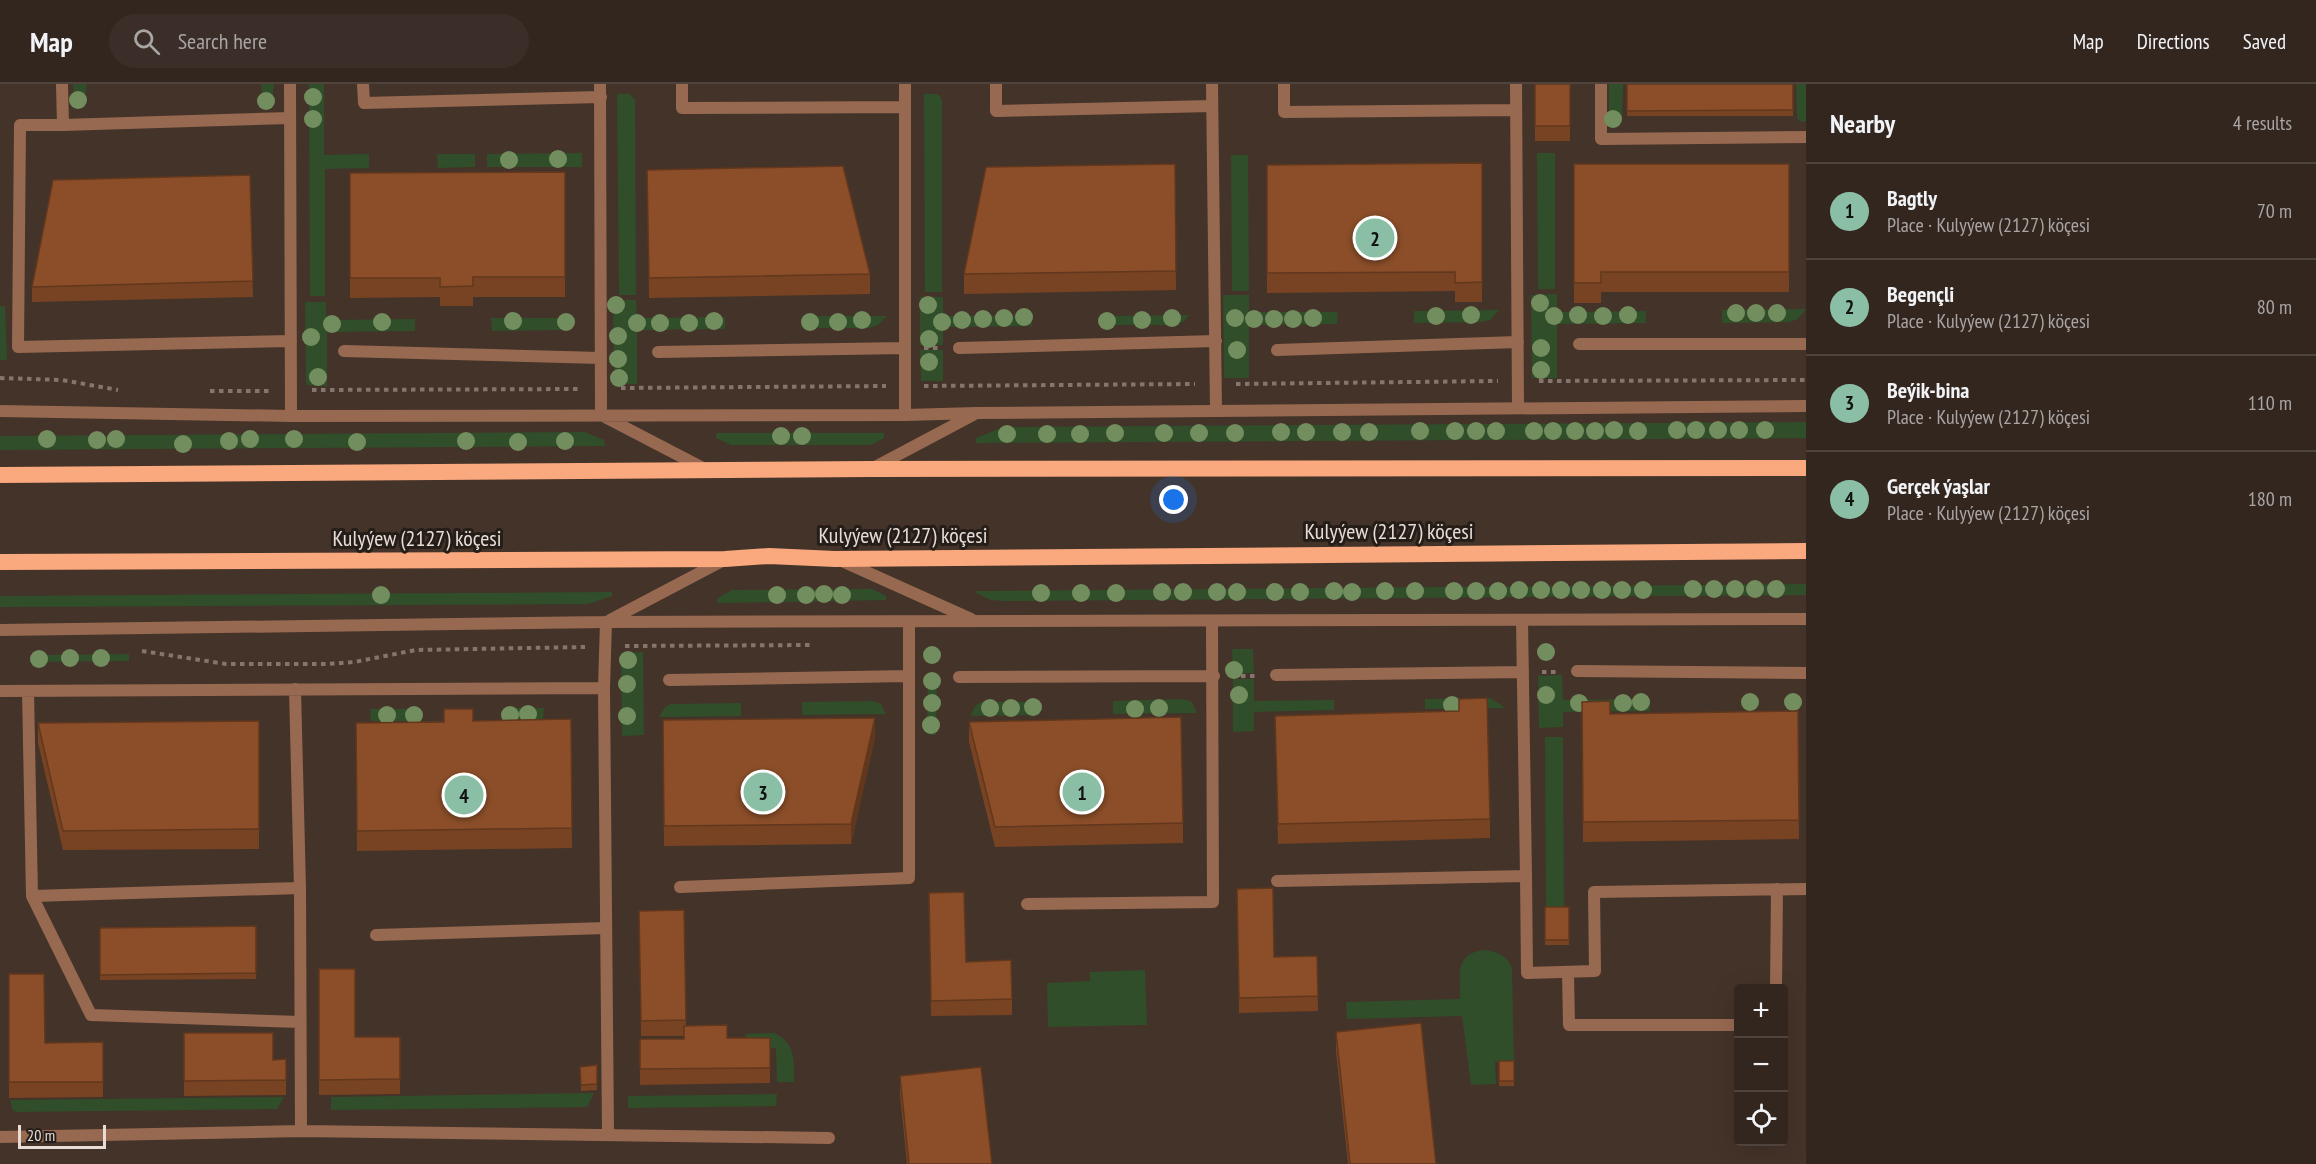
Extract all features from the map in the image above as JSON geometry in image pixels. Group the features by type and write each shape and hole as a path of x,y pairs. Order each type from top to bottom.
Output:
{"highway":[{"path":"0,475 872,469 1806,468"},
{"name":"Kulyýew (2127) köçesi","path":"0,561 725,560 769,556 835,558 1806,550"}],"street":[{"path":"62,84 63,125"},
{"path":"290,84 291,416"},
{"path":"363,84 363,103 601,97"},
{"path":"600,84 601,415"},
{"path":"682,84 682,108 905,107"},
{"path":"905,84 905,415"},
{"path":"996,84 996,111 1212,106"},
{"path":"1212,84 1216,411"},
{"path":"1284,84 1284,112 1516,110"},
{"path":"1516,84 1518,407"},
{"path":"1601,84 1601,139 1806,137"},
{"path":"291,118 20,125 18,347 291,341"},
{"path":"959,348 1216,341"},
{"path":"1277,351 1518,342"},
{"path":"1579,344 1806,344"},
{"path":"658,352 905,348"},
{"path":"344,351 600,358"},
{"path":"0,411 291,416 905,415 977,412 1806,406"},
{"path":"872,469 977,412"},
{"path":"601,415 706,470"},
{"path":"835,558 975,621"},
{"path":"606,622 725,560"},
{"path":"0,630 606,622 1806,619"},
{"path":"1522,620 1527,973 1595,971 1594,892 1806,889"},
{"path":"1027,904 1214,902 1212,621"},
{"path":"606,622 604,688 608,1133"},
{"path":"680,887 909,878 909,622"},
{"path":"1276,675 1523,672"},
{"path":"1577,672 1806,673"},
{"path":"669,680 909,676"},
{"path":"959,676 1214,676"},
{"path":"0,691 604,688"},
{"path":"295,689 300,888 300,1131"},
{"path":"28,691 32,896 91,1015 300,1022"},
{"path":"1277,880 1526,876"},
{"path":"32,896 300,888"},
{"path":"1776,984 1777,889"},
{"path":"376,935 606,928"},
{"path":"1568,972 1569,1025 1734,1025"},
{"path":"0,1137 300,1131 608,1133 830,1138"}],"path":[{"path":"905,348 959,348"},
{"path":"1523,672 1577,672"},
{"path":"1214,676 1276,675"}],"green space":[{"path":"73,84 87,84 84,104 80,106 75,104"},
{"path":"261,84 274,84 272,103 268,105 263,103"},
{"path":"309,84 324,84 324,155 369,154 369,168 325,169 325,296 310,296"},
{"path":"1609,84 1623,84 1622,118 1620,123 1615,125 1609,119"},
{"path":"1796,84 1806,84 1806,121 1803,122 1798,120 1797,116"},
{"path":"617,94 630,94 635,100 636,295 619,295"},
{"path":"924,94 936,94 942,101 942,292 925,292"},
{"path":"582,153 582,167 487,167 487,154"},
{"path":"1537,153 1555,153 1555,289 1538,289"},
{"path":"437,154 475,154 475,167 438,168"},
{"path":"1231,155 1248,155 1249,291 1232,291"},
{"path":"1557,294 1557,312 1646,311 1646,323 1557,324 1557,378 1532,378 1531,295"},
{"path":"1223,295 1249,295 1249,312 1338,312 1337,324 1249,325 1249,378 1224,378"},
{"path":"920,297 943,297 943,316 1031,316 1032,326 943,327 943,345 920,345"},
{"path":"613,300 636,300 637,318 725,317 725,329 637,330 637,384 614,384"},
{"path":"305,302 326,302 326,320 415,319 415,331 327,332 327,386 306,385"},
{"path":"0,306 5,306 7,360 0,360"},
{"path":"1806,309 1798,319 1789,322 1722,323 1722,310"},
{"path":"1499,310 1490,320 1481,322 1414,323 1414,311"},
{"path":"1189,315 1183,322 1174,325 1107,325 1107,316"},
{"path":"802,316 887,316 878,325 869,328 802,328"},
{"path":"491,318 576,318 568,327 559,330 492,331"},
{"path":"920,350 943,350 943,381 921,381"},
{"path":"1806,422 1806,438 976,443 976,438 1003,427"},
{"path":"585,432 604,440 605,446 0,450 0,436"},
{"path":"716,433 884,433 884,438 871,445 731,445 716,438"},
{"path":"1806,584 1806,595 1004,601 991,600 976,593 977,591"},
{"path":"872,589 886,596 886,600 717,603 718,598 732,590"},
{"path":"612,592 612,596 588,604 0,607 0,596"},
{"path":"1232,649 1253,649 1254,673 1233,674"},
{"path":"643,652 644,735 622,736 621,653"},
{"path":"129,654 129,661 31,662 31,655"},
{"path":"1562,675 1563,700 1650,699 1650,711 1563,712 1563,727 1539,728 1538,676"},
{"path":"928,679 937,679 936,735 927,734"},
{"path":"1233,679 1254,679 1254,701 1334,700 1334,710 1254,712 1254,731 1233,732"},
{"path":"1490,698 1506,708 1425,709 1425,699"},
{"path":"1184,699 1192,702 1197,713 1113,714 1113,701"},
{"path":"873,701 881,704 886,714 802,715 802,702"},
{"path":"982,702 1039,702 1039,715 970,716 976,705"},
{"path":"741,703 741,716 659,717 665,707 671,704"},
{"path":"503,708 544,708 543,719 503,720"},
{"path":"370,709 421,709 422,721 371,721"},
{"path":"1545,737 1563,737 1564,910 1546,911"},
{"path":"1484,950 1501,955 1512,967 1514,1061 1495,1062 1496,1084 1471,1085 1462,1016 1347,1019 1346,1002 1460,999 1460,975 1463,961 1474,952"},
{"path":"1145,970 1147,1025 1048,1027 1047,983 1090,981 1090,972"},
{"path":"774,1033 790,1047 794,1082 777,1082 776,1048 746,1049 746,1034"},
{"path":"594,1093 587,1107 331,1110 331,1097"},
{"path":"777,1094 776,1106 628,1108 628,1096"},
{"path":"284,1097 277,1109 16,1112 12,1109 10,1100"}],"building":[{"path":"1535,84 1570,84 1570,126 1535,126"},
{"path":"1627,84 1793,84 1793,110 1627,111"},
{"path":"1482,163 1482,282 1455,283 1455,272 1267,273 1267,165"},
{"path":"1175,164 1176,271 964,274 986,167"},
{"path":"1574,164 1789,164 1789,272 1601,272 1601,283 1574,283"},
{"path":"843,166 870,274 649,278 647,170"},
{"path":"565,172 565,277 473,277 473,286 440,287 440,278 350,278 350,173"},
{"path":"250,175 253,281 32,287 53,180"},
{"path":"1487,698 1490,819 1278,824 1275,716 1459,711 1459,699"},
{"path":"1610,701 1610,714 1798,711 1799,820 1583,822 1582,702"},
{"path":"444,709 473,709 473,721 571,719 572,828 357,831 356,723 444,722"},
{"path":"1181,717 1183,823 995,827 969,722"},
{"path":"875,718 851,824 664,826 663,720"},
{"path":"259,721 259,829 63,831 38,723"},
{"path":"1273,888 1274,957 1317,956 1318,996 1239,998 1237,889"},
{"path":"964,892 966,962 1011,960 1012,999 931,1001 929,893"},
{"path":"1545,907 1569,907 1569,940 1545,940"},
{"path":"684,910 686,1020 641,1021 639,911"},
{"path":"256,926 256,973 100,975 100,928"},
{"path":"319,969 355,969 355,1037 400,1037 400,1079 319,1080"},
{"path":"9,974 44,974 45,1043 103,1042 103,1082 9,1082"},
{"path":"1421,1023 1436,1164 1350,1164 1336,1032"},
{"path":"727,1025 727,1038 770,1038 770,1068 640,1069 640,1039 684,1039 684,1026"},
{"path":"184,1033 273,1033 273,1060 286,1059 286,1080 184,1081"},
{"path":"1499,1061 1514,1061 1514,1081 1499,1081"},
{"path":"597,1065 597,1084 581,1085 580,1067"},
{"path":"981,1067 992,1164 909,1164 900,1076"}],"place":[{"name":"Begençli","path":"1375,238"},
{"name":"Beýik-bina","path":"763,792"},
{"name":"Bagtly","path":"1082,792"},
{"name":"Gerçek ýaşlar","path":"464,795"}]}
